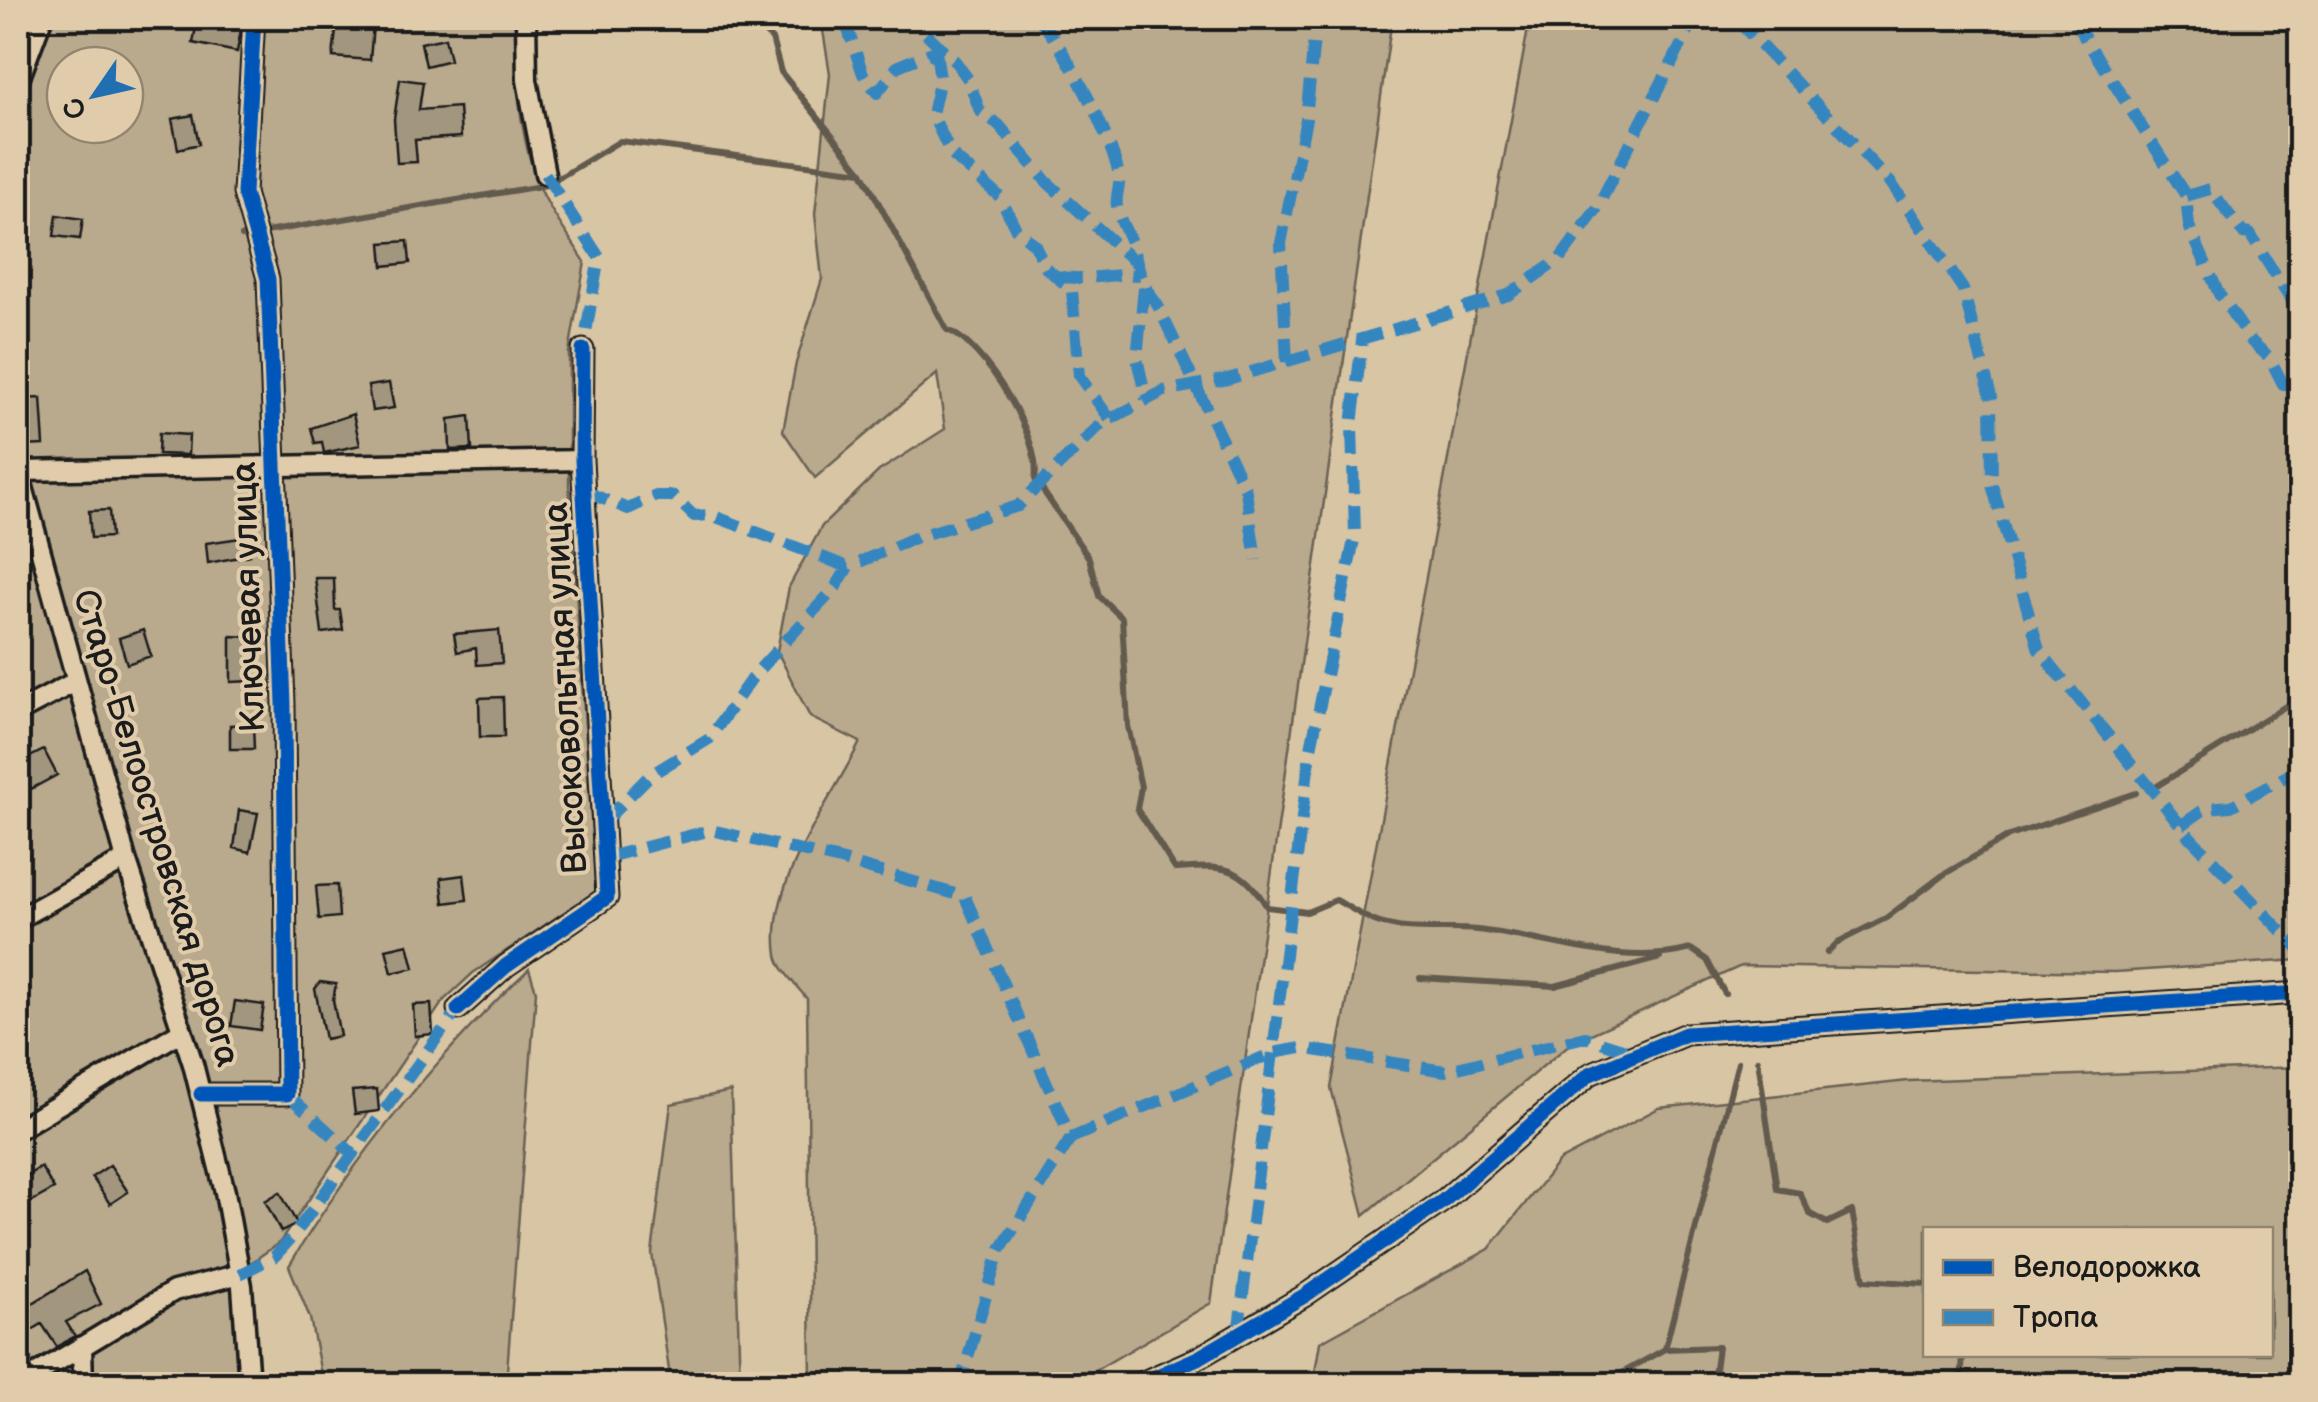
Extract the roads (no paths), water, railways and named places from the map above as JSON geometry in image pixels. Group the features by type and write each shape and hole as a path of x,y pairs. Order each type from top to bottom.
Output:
{"street":[{"path":"18,82 42,18"},
{"name":"Ключевая улица","path":"200,1094 287,1094 284,704 268,279 244,193 254,18"},
{"path":"526,18 527,80 545,174"},
{"name":"Высоковольтная улица","path":"458,1009 506,966 607,896 582,460 583,350"},
{"path":"18,470 582,460"},
{"name":"Старо-Белоостровская дорога","path":"18,470 126,859 200,1094 240,1274 249,1384"},
{"path":"18,712 75,682"},
{"path":"18,919 126,859"},
{"path":"1139,1384 1200,1357 1304,1296 1444,1201 1590,1074 1686,1034 2300,993"},
{"path":"18,1129 182,1031"},
{"path":"20,1384 174,1290 240,1274"},
{"path":"82,1346 84,1384"}],"waterway":[{"path":"734,18 748,19 772,39 781,72 862,172"},
{"path":"242,236 547,185 620,141 862,172 947,330 977,353 1008,395 1030,442 1035,479 1089,558 1099,596 1122,618 1128,726 1141,787 1137,809 1175,869 1229,870 1248,882 1267,907 1307,912 1336,900 1372,920 1401,927 1477,930 1611,953 1665,954 1691,949 1707,960 1725,994"},
{"path":"2157,786 2300,697"},
{"path":"1827,953 1838,942 1886,918 1943,875 2009,836 2136,793"},
{"path":"1420,978 1555,986 1660,958"},
{"path":"1758,1060 1777,1189 1800,1193 1810,1214 1827,1223 1852,1211 1864,1280 1923,1284"},
{"path":"1665,1349 1738,1062"},
{"path":"1602,1384 1665,1349 1718,1347 1713,1384"},
{"path":"1961,1384 1963,1357"}]}
